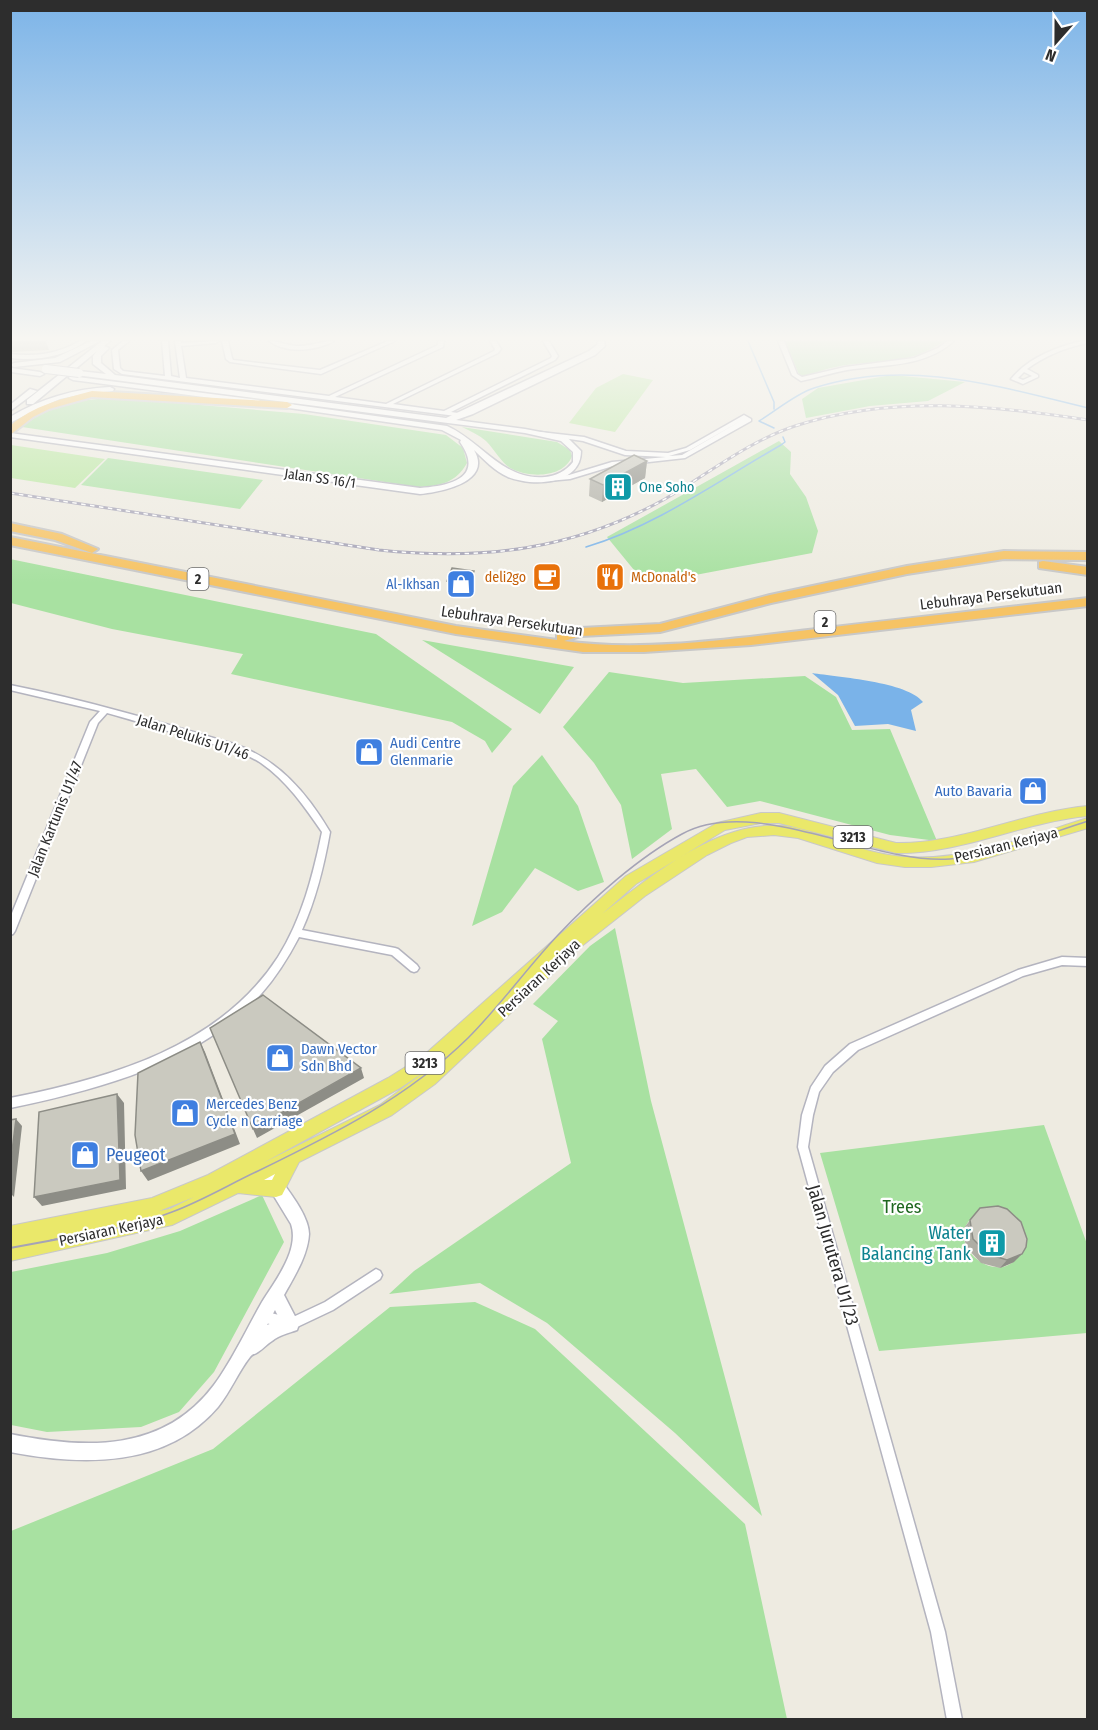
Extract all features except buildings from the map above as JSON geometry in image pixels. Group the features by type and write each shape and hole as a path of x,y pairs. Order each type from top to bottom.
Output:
{"highway":[{"path":"10,434 22,422"},
{"path":"10,527 58,537 99,551"},
{"name":"Lebuhraya Persekutuan","path":"10,533 460,622 562,637 646,639 726,634 1088,593"},
{"name":"Lebuhraya Persekutuan","path":"10,541 425,624 543,645 644,648 751,641 1088,602"},
{"path":"562,637 581,632 660,628 770,599 907,570 983,558 1004,555 1088,554"},
{"path":"907,570 1015,563 1088,571"},
{"path":"751,641 779,646 1088,610"}],"main road":[{"path":"403,422 455,432 510,474 543,479 558,476 573,468 577,462 577,451 564,439 525,431 453,422"},
{"name":"Jalan SS 16/1","path":"10,434 420,491 435,491 457,484 474,464 471,451 455,432"},
{"name":"Persiaran Kerjaya","path":"10,1235 152,1206 214,1181 394,1083 428,1061 635,886 697,839 722,826 760,818 797,822 896,848 915,849 963,840 1017,824 1088,811"},
{"name":"Persiaran Kerjaya","path":"635,886 702,851 746,832 774,830 798,833 877,858 905,862 932,862 974,857 1088,823"},
{"name":"Persiaran Kerjaya","path":"10,1252 172,1217 386,1110 429,1079 574,937"},
{"path":"276,1189 280,1177 294,1156"},
{"path":"10,1443 97,1453 148,1444 173,1434 209,1405 247,1350 276,1295 301,1232 298,1222 265,1170"},
{"path":"236,1185 257,1185 276,1189"},
{"path":"247,1350 268,1333 291,1324 276,1295"}],"street":[{"path":"525,431 584,439 625,453 657,456 679,453 732,422"},
{"path":"543,479 561,479 612,464 683,457 717,441 747,422"},
{"path":"709,437 717,441"},
{"path":"983,558 1004,553 1088,554"},
{"name":"Jalan Pelukis U1/46","path":"10,687 105,710 232,747 259,758 291,784 307,802 326,832 320,867 296,933 255,994 205,1033 125,1074 10,1103"},
{"name":"Jalan Kartunis U1/47","path":"10,931 94,722 105,710"},
{"path":"296,933 395,952 414,968"},
{"name":"Jalan Jurutera U1/23","path":"955,1719 938,1632 803,1148 807,1106 818,1082 833,1062 854,1047 1021,973 1062,962 1088,962"},
{"path":"263,1317 291,1324 329,1306 376,1275"}],"green space":[{"path":"29,422 356,422 446,435 463,448 467,463 458,475 447,482 418,487 22,427"},
{"path":"570,422 623,422 615,432"},
{"path":"462,427 557,442 570,450 572,456 562,469 554,472 537,475 519,472 505,464 483,439"},
{"path":"779,441 791,452 790,474 806,497 818,531 812,553 674,579 643,581 607,537"},
{"path":"11,445 105,459 75,488 11,478"},
{"path":"108,458 263,480 240,509 81,485"},
{"path":"10,559 376,634 512,729 492,753 485,741 452,722 231,674 243,654 112,629 11,603"},
{"path":"422,640 574,667 540,714"},
{"path":"609,672 683,683 805,676 836,697 852,730 890,729 937,841 890,835 760,801 727,807 696,769 661,774 672,829 632,859 621,805 594,763 563,727"},
{"path":"542,755 578,806 604,882 578,891 535,868 502,912 472,926 513,786"},
{"path":"615,928 651,1101 762,1516 675,1433 547,1323 480,1283 389,1294 414,1271 571,1163 542,1039 558,1021 533,1004 590,946"},
{"name":"Trees","path":"1044,1125 1087,1244 1087,1333 879,1351 820,1153","holes":["973,1217 1018,1256 1008,1265 997,1267 986,1265 968,1249 964,1238 965,1227"]},
{"path":"262,1195 284,1242 214,1372 179,1412 141,1427 47,1432 11,1425 11,1272 107,1253 180,1231"},
{"path":"475,1302 535,1329 745,1524 787,1719 11,1719 11,1531 213,1449 390,1307"}],"water":[{"path":"812,673 888,685 915,695 923,702 911,710 916,731 888,724 855,726 838,695"}],"waterway":[{"path":"761,422 774,428"},
{"path":"586,547 637,527 686,502 781,445 785,442 783,437"}],"tram line":[{"path":"51,1240 128,1226 183,1208 314,1143 395,1097 445,1059 468,1038 558,935 601,893 649,854 682,834 711,824 743,822 778,826 885,852 919,858 950,859 1003,849 1088,821"},
{"path":"10,1248 59,1239"}],"railway":[{"path":"10,493 379,550 454,554 490,552 526,548 561,540 596,530 631,516 665,499 760,441 810,422"}],"place":[{"name":"One Soho","path":"618,487"},
{"name":"deli2go","path":"547,577"},
{"name":"McDonald's","path":"610,577"},
{"name":"Al-Ikhsan","path":"461,584"},
{"name":"Audi Centre Glenmarie","path":"369,752"},
{"name":"Auto Bavaria","path":"1033,791"},
{"name":"Dawn Vector Sdn Bhd","path":"280,1058"},
{"name":"Mercedes Benz Cycle n Carriage","path":"185,1113"},
{"name":"Peugeot","path":"85,1155"},
{"name":"Water Balancing Tank","path":"992,1243"}]}
